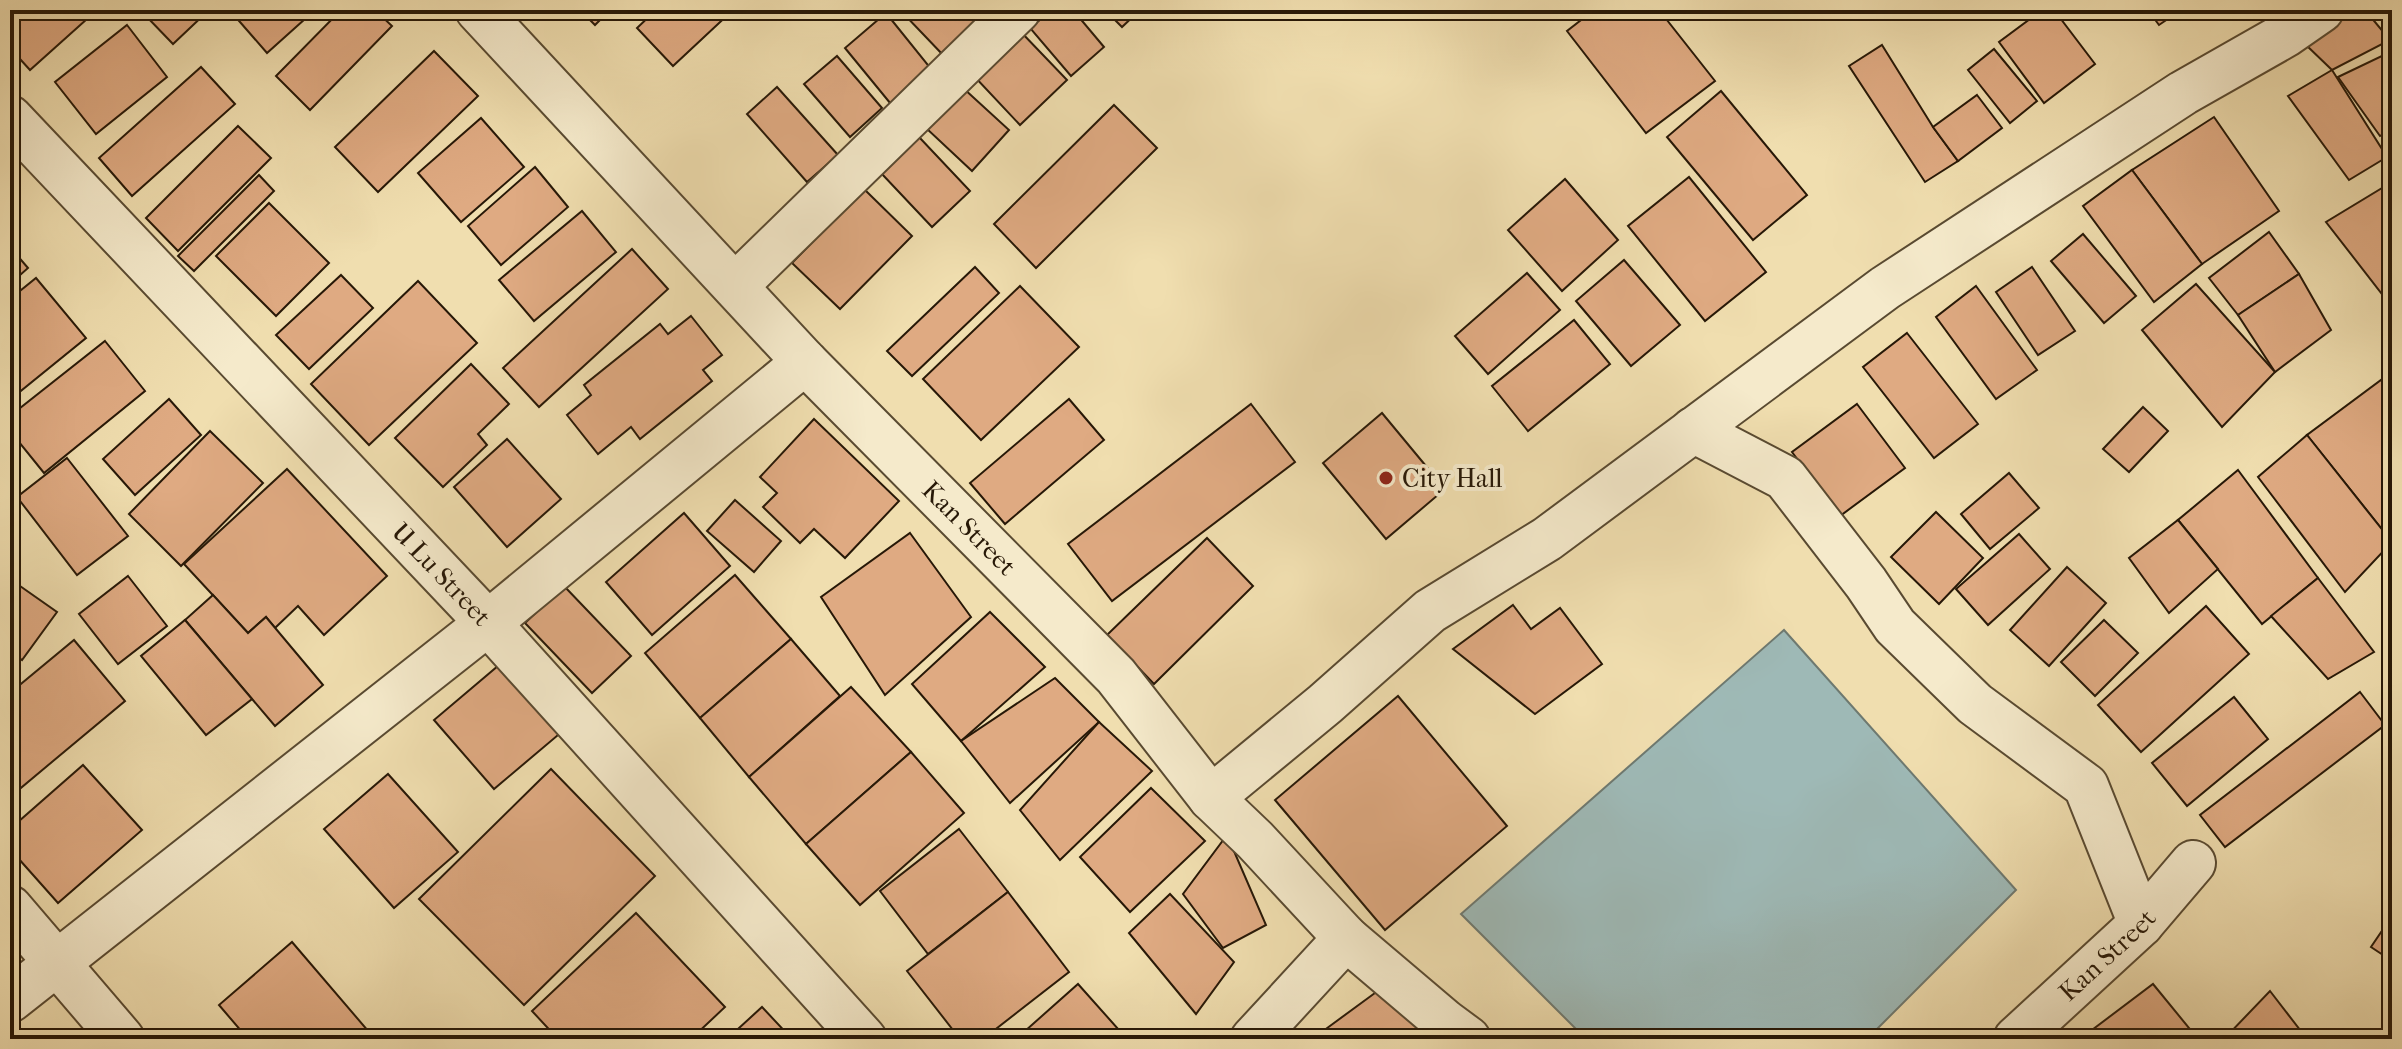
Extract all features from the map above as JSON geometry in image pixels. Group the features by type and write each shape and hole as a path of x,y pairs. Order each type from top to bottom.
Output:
{"street":[{"name":"Kan Street","path":"478,10 805,362 1116,676 1211,798 1255,840 1346,938 1468,1039"},
{"path":"735,286 1018,10"},
{"path":"1211,798 1325,704 1430,611 1547,539 1898,280 2183,93 2285,35 2321,10"},
{"name":"U Lu Street","path":"10,118 488,623 864,1039"},
{"path":"10,1000 488,623 805,362"},
{"path":"1693,430 1785,478 1895,626 1975,704 2086,786 2141,924"},
{"name":"Kan Street","path":"2016,1039 2141,924 2193,863"},
{"path":"10,908 122,1039"},
{"path":"1253,1039 1346,938"}],"water":[{"path":"1784,630 2016,890 1867,1039 1586,1039 1461,914"}],"building":[{"path":"18,10 97,10 30,70 10,48 10,17"},
{"path":"150,10 209,10 173,44 145,15"},
{"path":"237,10 315,10 267,53 233,14"},
{"path":"341,10 375,10 392,26 310,110 276,76"},
{"path":"580,10 610,10 595,25"},
{"path":"656,10 733,10 673,66 637,28"},
{"path":"900,10 992,10 944,56"},
{"path":"1052,10 1073,10 1104,47 1071,76 1030,28"},
{"path":"1105,10 1140,10 1122,27"},
{"path":"1594,10 1659,10 1715,81 1646,133 1567,31"},
{"path":"2042,10 2054,10 2095,64 2044,103 1999,42"},
{"path":"2148,10 2181,10 2159,25"},
{"path":"2342,10 2365,10 2390,40 2332,70 2304,43"},
{"path":"886,13 936,75 895,109 845,48"},
{"path":"127,25 167,77 96,134 55,82"},
{"path":"1020,31 1067,80 1020,125 973,75"},
{"path":"1882,45 1958,161 1925,182 1849,66"},
{"path":"1994,49 2037,101 2010,123 1968,70"},
{"path":"434,51 478,96 378,192 335,147"},
{"path":"2388,53 2392,60 2392,129 2380,136 2338,77"},
{"path":"837,56 882,108 850,137 804,84"},
{"path":"201,67 235,104 132,196 99,158"},
{"path":"2332,70 2387,157 2349,180 2288,96"},
{"path":"777,87 838,155 807,182 747,114"},
{"path":"962,87 1009,130 972,171 926,128"},
{"path":"1721,91 1807,195 1753,240 1667,137"},
{"path":"1977,95 2002,128 1958,161 1933,127"},
{"path":"1114,105 1157,148 1036,268 994,224"},
{"path":"2214,117 2279,211 2202,264 2132,170"},
{"path":"481,118 524,167 461,222 418,173"},
{"path":"238,126 271,158 178,251 146,218"},
{"path":"919,137 970,191 932,227 881,173"},
{"path":"535,167 568,207 501,265 468,226"},
{"path":"2132,170 2202,264 2154,302 2083,206"},
{"path":"259,175 274,191 194,271 178,256"},
{"path":"1689,177 1766,272 1705,321 1628,226"},
{"path":"1565,179 1618,240 1562,291 1508,230"},
{"path":"2392,182 2392,307 2326,222"},
{"path":"864,189 912,236 840,309 792,263"},
{"path":"269,203 329,263 276,316 216,256"},
{"path":"582,211 616,252 534,321 499,280"},
{"path":"2269,232 2299,274 2238,315 2209,278"},
{"path":"2083,234 2136,296 2104,323 2051,261"},
{"path":"10,247 28,268 10,284"},
{"path":"632,249 668,289 539,407 503,368"},
{"path":"1624,260 1680,325 1631,366 1576,301"},
{"path":"975,267 999,293 912,376 887,351"},
{"path":"2032,267 2075,331 2038,355 1996,292"},
{"path":"1527,273 1560,310 1488,374 1455,336"},
{"path":"2299,274 2331,330 2275,372 2238,315"},
{"path":"341,275 373,308 309,369 276,335"},
{"path":"36,278 86,338 17,394 10,385 10,299"},
{"path":"418,281 477,343 369,445 311,384"},
{"path":"2196,284 2275,372 2222,427 2142,330"},
{"path":"1020,286 1079,347 981,440 923,379"},
{"path":"1976,286 2037,370 1996,399 1936,317"},
{"path":"691,316 722,355 703,370 712,381 640,439 631,427 598,454 567,415 591,395 584,385 660,324 668,334"},
{"path":"1574,320 1610,364 1528,431 1492,386"},
{"path":"1907,333 1978,424 1934,458 1863,367"},
{"path":"105,341 145,391 44,473 10,431 10,416"},
{"path":"471,364 509,404 478,434 487,445 443,487 395,438"},
{"path":"2381,380 2392,395 2392,542 2307,435"},
{"path":"169,399 201,435 135,495 103,459"},
{"path":"1069,399 1104,440 1005,524 970,483"},
{"path":"1251,404 1295,462 1112,601 1068,544"},
{"path":"1857,404 1905,468 1840,516 1792,452"},
{"path":"2143,407 2168,431 2129,472 2103,449"},
{"path":"1382,413 1445,489 1386,539 1323,463"},
{"path":"814,419 899,501 845,558 814,529 800,543 763,507 777,493 760,477"},
{"path":"210,431 263,483 181,566 129,514"},
{"path":"2307,435 2392,542 2345,592 2258,477"},
{"path":"507,439 561,499 507,547 454,487"},
{"path":"67,458 128,536 77,575 17,497"},
{"path":"287,469 387,576 324,635 298,606 275,628 266,617 248,633 184,564"},
{"path":"2238,470 2318,578 2262,624 2178,520"},
{"path":"2009,473 2039,508 1990,549 1961,514"},
{"path":"735,500 781,541 754,572 707,531"},
{"path":"1936,512 1983,558 1939,604 1891,557"},
{"path":"684,513 730,566 652,635 606,582"},
{"path":"2178,520 2218,569 2169,613 2129,558"},
{"path":"910,533 971,617 885,695 821,597"},
{"path":"2019,534 2050,569 1988,625 1956,589"},
{"path":"1207,538 1253,586 1154,684 1107,635"},
{"path":"2067,567 2106,603 2049,666 2010,630"},
{"path":"735,575 791,639 700,718 645,653"},
{"path":"128,576 167,626 118,664 79,614"},
{"path":"2318,578 2374,652 2328,679 2271,616"},
{"path":"10,579 57,612 22,660 10,651"},
{"path":"564,586 631,656 592,693 525,623"},
{"path":"213,595 248,633 266,617 323,685 275,726 185,620"},
{"path":"1513,605 1531,629 1560,608 1602,664 1535,714 1453,649"},
{"path":"2206,606 2249,654 2141,752 2098,705"},
{"path":"990,612 1045,667 961,741 912,684"},
{"path":"185,620 252,699 206,735 141,656"},
{"path":"2104,620 2138,653 2095,696 2061,662"},
{"path":"791,639 840,696 749,777 700,718"},
{"path":"74,640 125,701 10,797 10,693"},
{"path":"505,660 564,730 494,789 434,720"},
{"path":"1055,678 1099,722 1010,803 961,741"},
{"path":"851,687 911,752 806,844 749,777"},
{"path":"2360,692 2385,725 2225,847 2200,815"},
{"path":"1398,696 1507,826 1385,930 1275,800"},
{"path":"2234,697 2268,739 2187,806 2152,763"},
{"path":"1099,722 1152,771 1060,860 1020,810"},
{"path":"911,752 964,813 860,905 806,844"},
{"path":"83,765 142,830 58,903 10,849 10,829"},
{"path":"551,769 655,876 524,1005 419,899"},
{"path":"388,774 458,852 394,908 324,829"},
{"path":"1151,788 1205,841 1130,912 1080,857"},
{"path":"959,829 1008,892 928,954 880,891"},
{"path":"1227,835 1266,925 1223,948 1183,894"},
{"path":"1008,892 1069,972 983,1039 960,1039 907,971"},
{"path":"1170,894 1234,962 1196,1014 1129,933"},
{"path":"636,913 725,1007 691,1039 558,1039 532,1011"},
{"path":"2392,916 2392,961 2371,947"},
{"path":"292,942 375,1039 248,1039 219,1005"},
{"path":"1394,979 1443,1039 1324,1039 1319,1034"},
{"path":"1078,984 1127,1039 1016,1039"},
{"path":"2153,984 2198,1039 2080,1039"},
{"path":"2270,991 2307,1039 2224,1039"},
{"path":"762,1007 792,1039 727,1039"}],"place":[{"name":"City Hall","path":"1386,478"}]}
